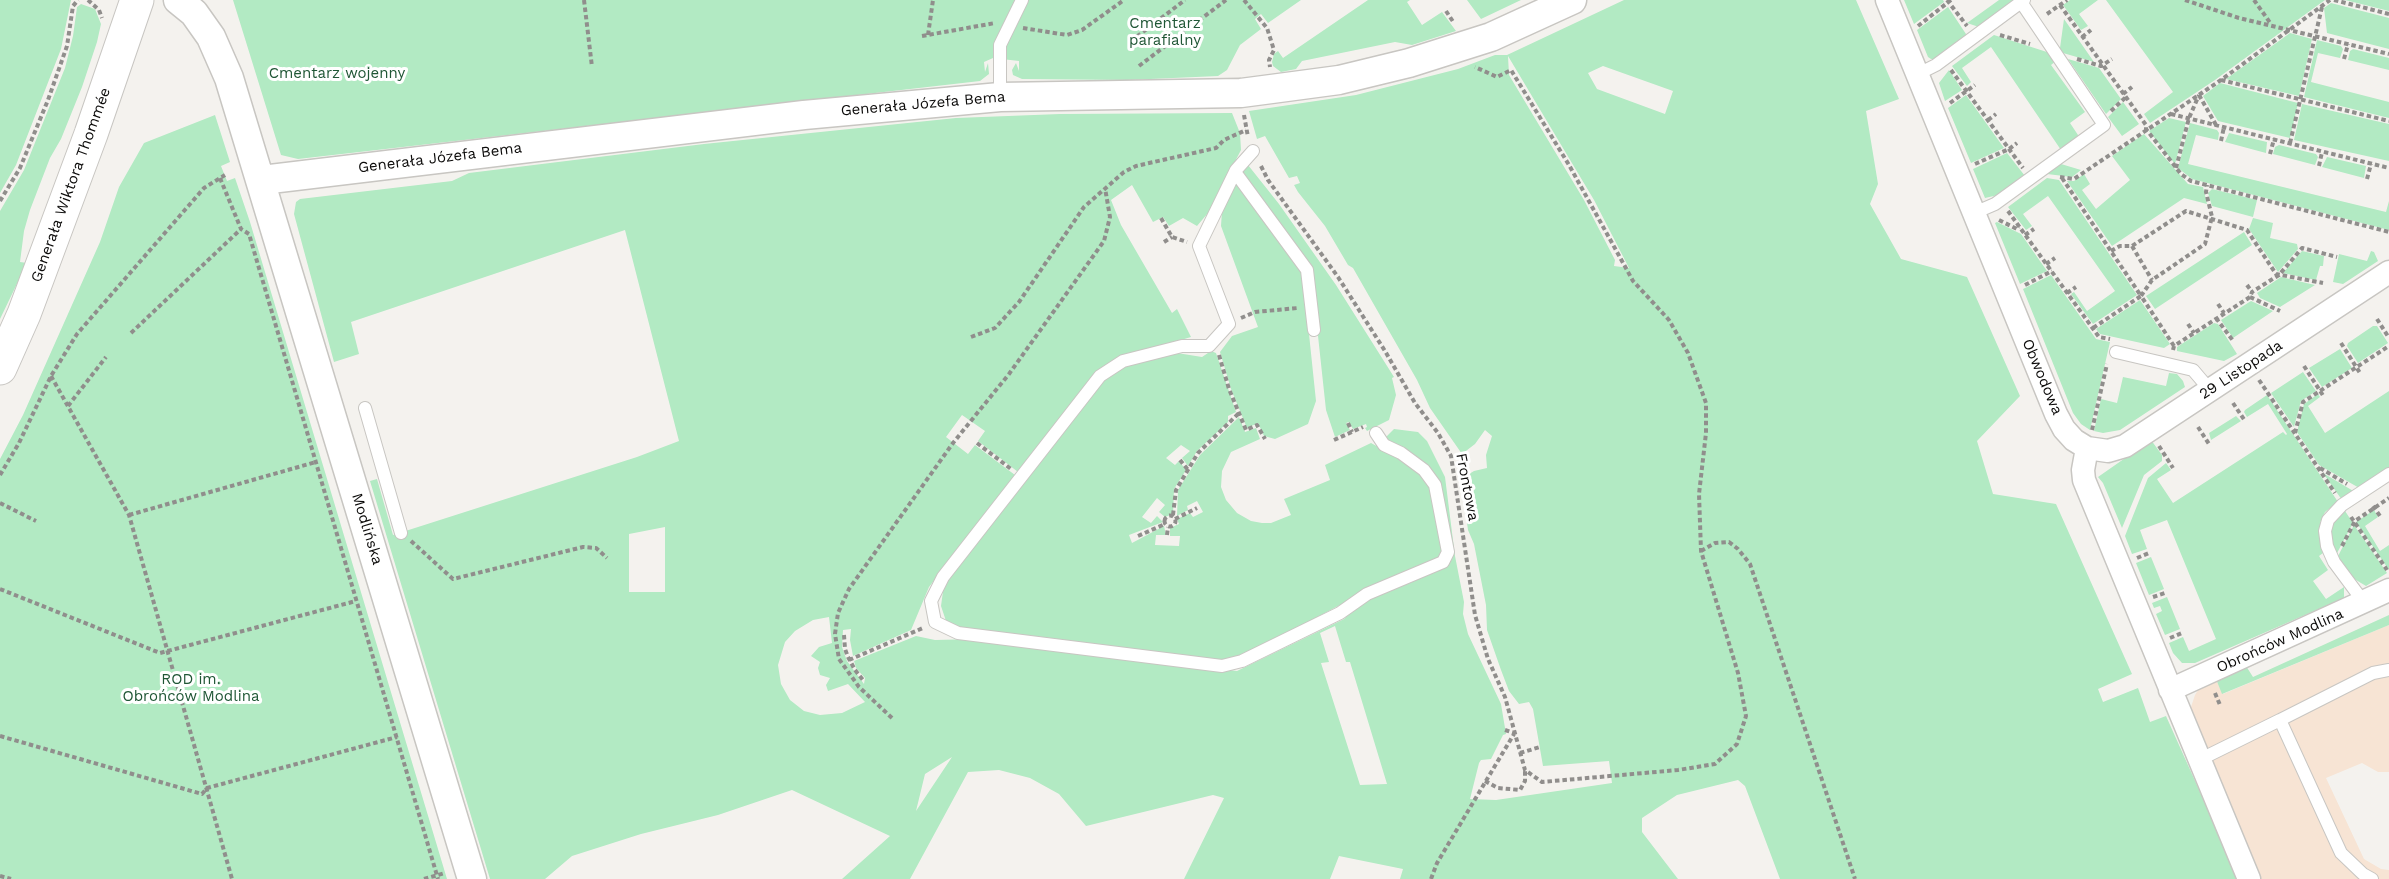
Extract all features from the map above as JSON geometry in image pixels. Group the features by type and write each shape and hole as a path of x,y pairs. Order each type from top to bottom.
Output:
{"main road":[{"name":"Generała Wiktora Thommée","path":"0,368 24,314 91,134 136,0"}],"street":[{"name":"Modlińska","path":"178,0 194,13 211,37 229,78 262,180 459,876"},
{"name":"Generała Józefa Bema","path":"262,180 804,115 1000,97 1241,93 1339,80 1410,63 1491,38 1572,0"},
{"name":"Obwodowa","path":"1887,0 1918,74 1984,215 2056,414 2064,429 2074,440 2089,440"},
{"name":"29 Listopada","path":"2089,440 2108,451 2125,446 2389,272"},
{"path":"2089,440 2083,470 2084,480 2249,879"},
{"name":"Obrońców Modlina","path":"2170,690 2389,590"}],"lane":[{"path":"1000,97 1000,45 1022,0"},
{"path":"1918,74 1936,64 2023,1 2104,125 1995,204 1984,215"},
{"path":"1253,151 1235,172 1199,246 1229,324 1209,346 1182,346 1123,361 1100,376 943,577 931,601 935,622 958,633 1222,666 1242,661 1340,613 1367,594 1443,562 1448,552 1435,485 1424,470 1401,453 1384,445 1376,433"},
{"path":"1235,172 1307,270 1314,330"},
{"path":"2116,352 2193,370 2210,390"},
{"path":"364,408 401,533"},
{"path":"2362,604 2357,593 2334,562 2325,531 2328,520 2342,505 2389,474"},
{"path":"2199,760 2373,673 2389,670"},
{"path":"2280,720 2341,853 2363,874 2372,879"}],"path":[{"path":"0,201 20,168 48,100 67,46 73,6 78,0"},
{"path":"584,0 592,67"},
{"path":"933,0 925,35 991,23 997,24"},
{"path":"1010,26 1067,34 1082,30 1124,0"},
{"path":"1131,40 1185,0"},
{"path":"1139,66 1227,0"},
{"path":"1244,0 1266,28"},
{"path":"2185,0 2239,18 2389,54"},
{"path":"2254,0 2271,25"},
{"path":"2054,177 2074,178 2220,80 2332,0 2389,14"},
{"path":"1912,30 1949,1 1980,44 1994,33 2103,65 2112,59"},
{"path":"2060,5 2146,125 2146,129 2176,168 2191,181 2389,232"},
{"path":"2290,143 2322,6"},
{"path":"1446,11 1456,27"},
{"path":"2082,37 2091,30"},
{"path":"2344,59 2348,44"},
{"path":"1473,66 1497,77 1511,70 1569,165 1633,281 1670,320 1688,353 1706,403 1706,433 1700,494 1701,551 1740,684 1746,716 1737,744 1715,764 1678,770 1542,782 1525,770"},
{"path":"1944,70 1949,66 2021,165"},
{"path":"2220,80 2389,121"},
{"path":"1944,107 1975,85"},
{"path":"2123,94 2132,87"},
{"name":"Frontowa","path":"1241,93 1246,130 1253,151 1269,180 1344,286 1451,456 1475,615 1488,659 1505,697 1525,770"},
{"path":"2176,168 2189,118 2199,94"},
{"path":"2199,94 2217,125"},
{"path":"1988,120 1996,114"},
{"path":"2170,114 2389,168"},
{"path":"2221,141 2224,127"},
{"path":"971,337 995,328 1019,302 1084,207 1124,172 1136,166 1216,148 1224,140 1246,130"},
{"path":"2270,154 2274,139"},
{"path":"1969,166 2009,149 2017,142"},
{"path":"2319,166 2322,152"},
{"path":"2367,179 2371,164"},
{"path":"0,475 19,443 51,376 77,334 204,188 225,175"},
{"path":"2062,177 2174,346"},
{"path":"220,178 241,229 249,234 438,877"},
{"path":"2093,328 2141,296 2152,280 2205,244 2212,217 2206,192 2207,185"},
{"path":"892,718 859,687 839,659 835,634 838,613 849,588 953,443 1009,374 1104,241 1110,217 1105,188"},
{"path":"2005,207 2098,335"},
{"path":"2112,251 2120,246 2132,246 2186,211 2212,217 2247,230 2276,274 2323,283"},
{"path":"1984,215 2018,229 2020,227"},
{"path":"1161,218 1172,237 1164,242"},
{"path":"131,333 241,229"},
{"path":"2025,235 2034,229"},
{"path":"2132,246 2152,280"},
{"path":"2171,356 2174,346 2279,274 2302,248 2337,256"},
{"path":"2046,264 2055,258"},
{"path":"2019,288 2052,271"},
{"path":"2247,285 2251,294 2280,311"},
{"path":"2067,293 2076,287"},
{"path":"2218,304 2224,313"},
{"path":"1255,312 1307,308"},
{"path":"2216,318 2234,342"},
{"path":"2377,319 2389,338"},
{"path":"2188,324 2194,333"},
{"path":"2341,343 2360,373"},
{"path":"2295,433 2302,402 2389,346"},
{"path":"1218,352 1246,430 1257,425 1264,439"},
{"path":"68,406 106,357"},
{"path":"2089,440 2108,363"},
{"path":"2304,366 2324,397"},
{"path":"2254,373 2389,573"},
{"path":"51,376 129,515 232,879"},
{"path":"2233,404 2245,421"},
{"path":"1166,523 1177,522 1174,517 1176,490 1198,453 1239,413"},
{"path":"1348,423 1352,432"},
{"path":"1334,440 1364,427"},
{"path":"2198,427 2209,444"},
{"path":"2154,438 2173,468"},
{"path":"977,443 1021,477"},
{"path":"1180,460 1188,470"},
{"path":"129,515 316,462"},
{"path":"2334,562 2354,522 2389,498"},
{"path":"0,503 36,521"},
{"path":"1138,536 1197,508"},
{"path":"1158,514 1166,523 1167,535"},
{"path":"401,533 453,579 583,547 596,548 607,558"},
{"path":"1701,551 1715,543 1729,542 1750,564 1855,879"},
{"path":"0,589 160,653 356,601"},
{"path":"849,660 935,622"},
{"path":"844,635 849,660 863,680"},
{"path":"1431,879 1437,863 1514,733 1505,730"},
{"path":"0,736 202,794 207,788 397,737"},
{"path":"1520,753 1540,747"},
{"path":"1485,781 1498,788 1520,790 1525,781 1525,770"},
{"path":"0,876 11,879"},
{"path":"424,879 459,876"}],"shaded area":[{"path":"2389,625 2389,772 2378,772 2362,763 2326,778 2364,859 2381,869 2389,870 2389,879 2256,879 2192,720 2191,707 2195,695 2200,687 2216,679 2223,694"}],"green space":[{"path":"0,0 71,0 61,49 16,165 0,193"},
{"name":"Cmentarz wojenny","path":"233,0 1301,0 1268,23 1261,14 1255,19 1261,29 1240,45 1227,70 1218,76 1128,80 1022,79 1013,75 1012,70 1016,63 1019,71 1019,61 993,58 984,62 985,72 988,63 989,74 980,81 298,159 281,155"},
{"path":"1368,0 1410,0 1407,2 1422,25 1442,12 1456,31 1412,45 1395,42 1302,61 1296,69 1281,72 1273,66 1274,54 1278,51 1283,58"},
{"path":"1467,0 1521,0 1481,19"},
{"path":"1624,0 1856,0 1899,99 1866,111 1878,184 1870,204 1901,259 1967,277 2020,396 1977,441 1993,494 2056,504 2132,674 2098,689 2103,702 2138,688 2150,722 2166,716 2239,879 1780,879 1745,786 1738,780 1677,795 1642,818 1642,832 1678,879 1400,879 1403,869 1339,856 1330,879 1184,879 1224,798 1213,795 1086,826 1059,794 1030,778 999,770 968,772 910,879 842,879 890,836 792,790 718,815 641,834 572,856 545,879 490,879 370,481 377,479 393,535 637,457 679,441 625,230 351,322 359,354 334,362 294,214 296,202 300,199 452,181 469,173 704,144 956,118 1060,114 1232,113 1240,133 1241,150 1208,213 1197,226 1183,218 1169,226 1163,217 1153,222 1132,185 1111,200 1121,225 1172,313 1177,309 1191,337 1121,358 1018,472 978,441 985,431 962,415 946,437 968,454 975,445 1015,475 929,587 911,630 853,656 850,640 851,629 843,630 842,647 847,661 864,684 865,678 856,668 854,661 916,636 935,640 976,639 1237,671 1344,619 1362,602 1443,567 1438,484 1394,447 1386,437 1394,429 1418,432 1427,441 1445,477 1455,556 1464,602 1463,614 1468,634 1501,704 1506,734 1503,735 1491,759 1481,760 1479,763 1470,799 1496,800 1612,783 1609,761 1543,766 1533,709 1529,702 1519,704 1509,691 1487,630 1486,605 1474,544 1468,530 1461,479 1474,471 1487,468 1486,455 1492,436 1485,430 1475,444 1462,454 1430,408 1417,380 1353,268 1348,265 1325,226 1298,192 1294,185 1300,183 1297,176 1289,178 1265,136 1257,139 1249,111 1356,95 1458,69 1495,55 1507,55","holes":["1508,56 1594,200 1629,268 1614,266 1615,260 1584,200 1509,75","1603,66 1673,91 1665,114 1597,89 1588,73","665,527 665,592 629,592 629,534","829,617 832,643 819,647 811,656 820,662 818,668 820,675 830,678 826,685 828,691 848,684 865,702 842,713 820,715 804,711 790,700 781,684 778,665 785,642 795,631 813,620","1335,626 1346,662 1350,662 1387,784 1360,785 1321,663 1329,662 1320,633","952,757 916,811 925,774"]},
{"path":"1904,0 1943,0 1944,2 1914,24"},
{"path":"1999,0 2016,0 1979,27 1967,23"},
{"path":"2070,0 2098,0 2079,14 2088,26 2081,30 2063,5"},
{"path":"2106,0 2325,0 2215,80 2150,123 2144,114 2173,92"},
{"path":"2345,0 2389,0 2389,11"},
{"path":"2331,3 2389,18 2389,49 2327,33 2324,8"},
{"path":"81,4 95,9 101,24 97,42 82,87 61,139 50,158 30,210 24,231 20,262 27,263 0,319 0,211 24,170 65,68 77,7"},
{"path":"1948,7 1966,34 1965,38 1935,59 1931,59 1928,57 1917,30"},
{"path":"2064,19 2094,62 2063,53 2060,48"},
{"path":"2290,33 2312,39 2299,96 2226,79"},
{"path":"1994,35 2050,53 2056,61 2051,65 2085,112 2070,123 2078,135 2077,139 2061,150 1991,47 1962,68 1971,82 1967,86 1952,66"},
{"path":"2317,40 2341,46 2343,49 2340,58 2318,53 2311,82 2389,102 2389,118 2304,97"},
{"path":"2353,49 2389,58 2389,70 2348,60 2350,51"},
{"path":"2068,59 2099,68 2121,99 2106,114"},
{"path":"1949,70 1962,90 1945,101 1939,83"},
{"path":"2220,83 2298,103 2290,138 2218,121 2203,96"},
{"path":"1966,95 2004,148 1971,163 1948,108"},
{"path":"2123,102 2139,124 2122,136 2108,117"},
{"path":"2302,104 2389,124 2389,161 2294,140"},
{"name":"ROD im. Obrońców Modlina","path":"215,115 230,162 221,166 227,181 235,178 250,222 447,879 0,879 0,459 23,415 100,242 119,187 144,143"},
{"path":"2169,118 2186,122 2175,164 2149,131"},
{"path":"2190,123 2217,130 2219,133 2218,140 2196,135 2188,164 2386,212 2389,201 2389,230 2192,179 2178,168"},
{"path":"2229,133 2267,142 2266,153 2225,142"},
{"path":"2144,134 2188,184 2203,187 2207,204 2184,198 2112,246 2067,181 2074,181 2084,174 2090,184 2082,190 2096,209 2130,180 2112,156"},
{"path":"2279,145 2316,154 2318,157 2315,165 2273,154 2275,147"},
{"path":"2007,153 2025,176 1998,195 1985,198 1973,169"},
{"path":"2327,157 2366,166 2364,178 2322,167"},
{"path":"2061,164 2081,170 2072,177 2047,174"},
{"path":"1248,165 1279,204 1336,285 1394,377 1392,378 1396,395 1389,420 1367,431 1366,424 1353,429 1349,422 1346,423 1350,430 1335,437 1326,410 1311,271 1244,179 1243,171"},
{"path":"2047,178 2059,180 2137,295 2093,324 2071,294 2074,292 2087,311 2115,291 2048,196 2023,214 2032,226 2026,230 2008,207"},
{"path":"1236,180 1302,267 1316,401 1308,424 1275,439 1264,436 1258,423 1247,428 1231,389 1220,352 1232,336 1258,327 1221,226 1222,211"},
{"path":"2212,189 2257,200 2253,217 2212,206 2208,193"},
{"path":"2253,218 2273,223 2270,238 2297,244 2298,249 2278,272 2249,229"},
{"path":"1995,223 2021,234 2047,271 2020,284"},
{"path":"2244,232 2252,245 2155,309 2146,296"},
{"path":"2302,251 2324,256 2323,266 2320,266 2316,280 2283,273"},
{"path":"2371,251 2374,252 2378,261 2343,284 2333,282 2339,254 2367,261"},
{"path":"2051,275 2096,339 2110,342 2090,430 2081,424 2073,413 2023,289"},
{"path":"2281,277 2315,285 2280,307 2260,298 2257,293"},
{"path":"2140,300 2170,344 2164,348 2100,334 2096,329"},
{"path":"2251,301 2273,311 2233,338 2221,320"},
{"path":"2214,323 2218,324 2237,354 2224,361 2177,351 2177,347"},
{"path":"2373,326 2377,326 2388,343 2358,363 2347,346 2348,343"},
{"path":"2340,349 2352,368 2322,387 2309,368"},
{"path":"1211,351 1216,353 1236,412 1228,416 1228,422 1197,451 1188,466 1182,458 1190,451 1181,445 1166,458 1175,465 1179,461 1186,470 1174,489 1173,514 1165,517 1159,512 1165,505 1157,498 1142,517 1151,523 1157,516 1163,522 1129,535 1132,543 1164,526 1166,535 1156,535 1155,545 1179,546 1180,536 1170,536 1170,528 1179,524 1177,519 1190,513 1193,517 1203,512 1197,501 1187,506 1188,510 1177,516 1178,490 1200,455 1239,417 1245,432 1256,428 1260,439 1231,452 1222,471 1221,487 1226,500 1237,513 1251,521 1262,523 1271,523 1291,515 1284,499 1330,480 1325,465 1371,443 1422,471 1432,486 1443,546 1441,556 1431,563 1336,607 1249,654 1220,660 964,629 946,621 941,606 944,584 1103,379 1124,366 1177,353 1202,357"},
{"path":"2303,372 2316,391 2301,401 2294,427 2271,393"},
{"path":"2169,373 2177,374 2185,387 2120,430 2103,433 2094,431 2101,399 2117,403 2123,377 2166,386"},
{"path":"2389,391 2389,470 2361,489 2319,465 2297,432 2304,404 2318,394 2320,397 2308,406 2325,433"},
{"path":"2267,395 2338,502 2325,512 2320,523 2323,553 2319,556 2328,570 2313,581 2326,599 2344,587 2344,598 2195,663 2182,663 2173,653 2169,643 2183,637 2189,651 2216,639 2167,520 2140,530 2147,549 2132,554 2125,536 2148,478 2166,463 2171,470 2157,479 2173,503 2283,432 2286,435 2268,404 2247,417 2244,412"},
{"path":"2236,416 2241,421 2211,440 2209,433"},
{"path":"2151,440 2162,455 2162,461 2144,475 2122,528 2103,483 2098,477"},
{"path":"2323,473 2355,492 2342,500"},
{"path":"2374,510 2378,517 2365,526 2380,551 2389,545 2389,570 2356,522"},
{"path":"2345,511 2353,523 2336,555 2330,531 2332,523"},
{"path":"2354,525 2387,573 2366,586 2351,577 2337,558"},
{"path":"2151,557 2164,589 2149,595 2136,563"},
{"path":"2167,597 2180,629 2165,635 2156,614 2162,611 2160,606 2154,608 2152,603"},
{"path":"2389,615 2389,625 2222,694 2216,679 2246,666 2253,677"}],"park label":[{"name":"Cmentarz parafialny","path":"1165,32"}]}
